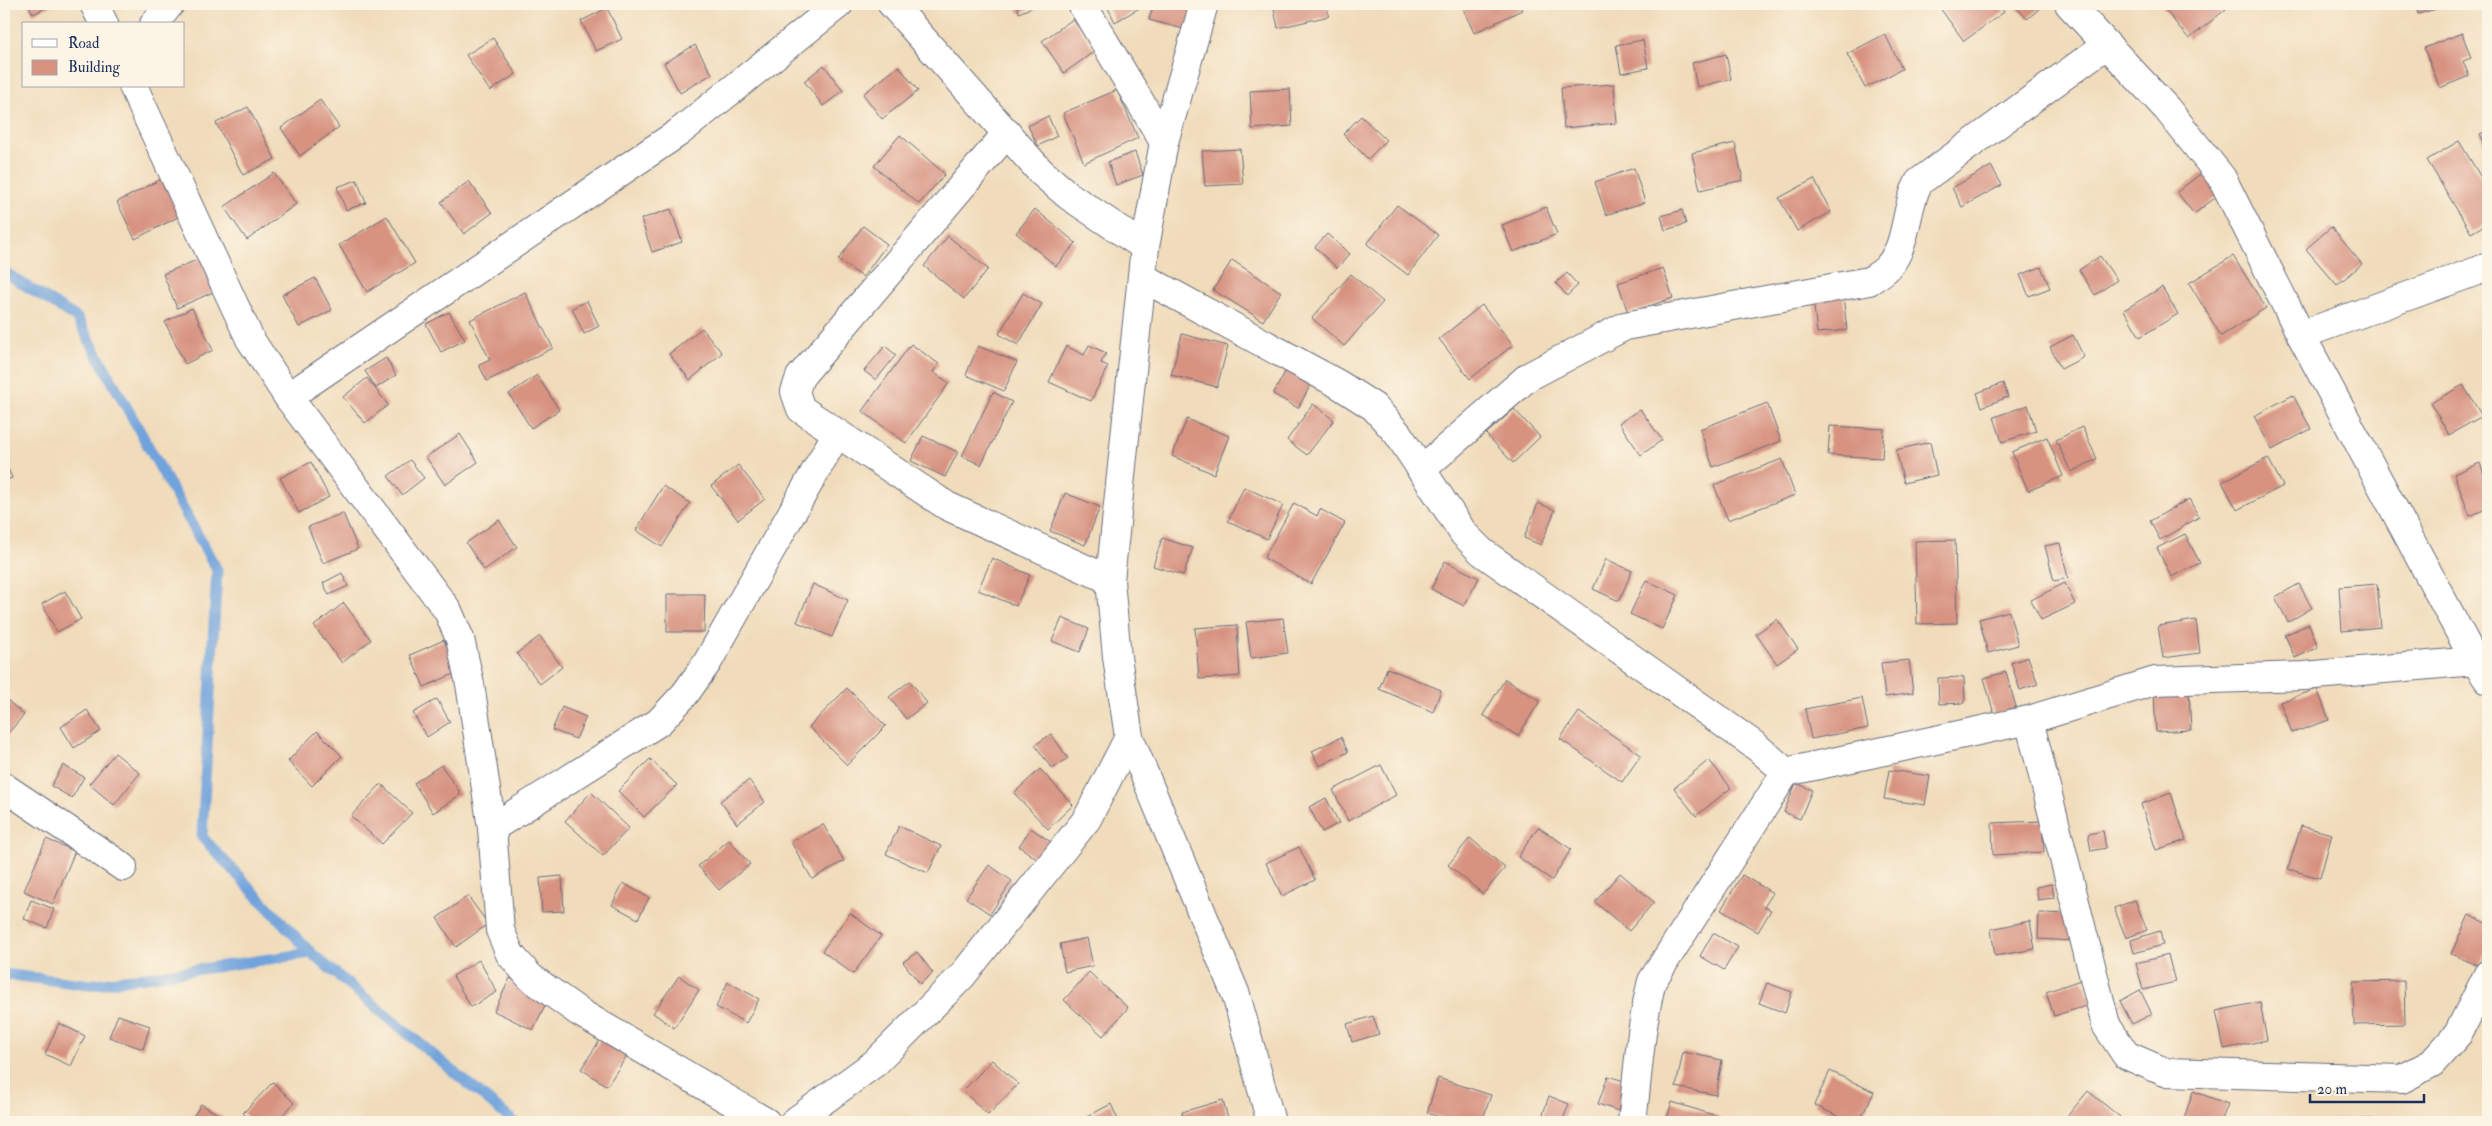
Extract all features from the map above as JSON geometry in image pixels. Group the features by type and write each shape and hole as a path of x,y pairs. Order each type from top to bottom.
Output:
{"street":[{"path":"94,4 103,22"},
{"path":"156,22 170,4"},
{"path":"288,397 678,133 839,4"},
{"path":"892,4 1041,172 1069,196 1146,247"},
{"path":"1082,4 1164,142"},
{"path":"1204,4 1164,142 1146,247 1110,580 1117,656 1129,737 1236,995 1271,1122"},
{"path":"1632,1122 1641,1050 1642,1018 1652,981 1786,772 2029,720 2155,681 2482,671 2300,335 2222,178 2167,110 2069,4"},
{"path":"1421,470 1528,377 1625,326 1869,281 1887,269 1900,250 1913,193 1919,182 2106,45"},
{"path":"134,88 250,338 288,397 448,611 460,639 470,684 492,828 500,930 510,954 530,976 579,1012 766,1122"},
{"path":"1007,133 800,377 795,392 801,409 947,506 1110,580"},
{"path":"2300,335 2488,267"},
{"path":"1142,277 1338,384 1374,407 1398,434 1464,534 1482,552 1757,747 1786,772"},
{"path":"492,828 659,722 685,694 707,663 837,432"},
{"path":"2029,720 2106,1025 2126,1055 2165,1072 2402,1079 2432,1063 2458,1034 2488,974"},
{"path":"794,1122 875,1064 962,976 1087,819 1129,737"},
{"path":"4,787 124,867"}],"building":[{"path":"28,4 54,4 33,14"},
{"path":"1016,4 1039,4 1019,13"},
{"path":"1106,4 1144,4 1145,5 1115,22"},
{"path":"1154,4 1194,4 1187,30 1149,20"},
{"path":"1273,4 1326,4 1329,16 1278,28"},
{"path":"1461,4 1519,4 1522,10 1474,33"},
{"path":"1937,4 1998,4 2004,12 1964,41"},
{"path":"2018,4 2045,4 2027,19 2015,6"},
{"path":"2164,4 2222,4 2226,9 2189,39 2162,6"},
{"path":"2415,4 2442,4 2443,7 2418,14"},
{"path":"607,8 622,39 596,51 581,21"},
{"path":"1073,19 1095,51 1064,73 1042,41"},
{"path":"2462,33 2471,58 2463,61 2469,76 2440,88 2424,48"},
{"path":"1885,34 1902,69 1865,88 1847,54"},
{"path":"493,38 516,74 490,91 466,55"},
{"path":"1643,40 1648,68 1621,73 1616,45"},
{"path":"695,45 712,74 680,93 664,63"},
{"path":"1726,54 1731,79 1697,87 1692,63"},
{"path":"824,65 843,91 823,106 804,81"},
{"path":"899,66 918,91 882,119 863,94"},
{"path":"1614,84 1617,123 1564,128 1561,88"},
{"path":"1290,89 1292,126 1252,129 1250,91"},
{"path":"1117,90 1138,138 1084,163 1063,113"},
{"path":"320,100 339,127 300,156 281,128"},
{"path":"248,107 275,159 243,175 216,123"},
{"path":"1048,116 1057,136 1038,146 1028,126"},
{"path":"1361,116 1386,140 1368,159 1343,134"},
{"path":"2488,130 2488,150 2480,134"},
{"path":"900,135 945,174 919,204 874,166"},
{"path":"2459,141 2488,189 2488,223 2471,233 2427,160"},
{"path":"1735,143 1743,180 1700,190 1692,153"},
{"path":"1240,149 1243,184 1205,186 1202,151"},
{"path":"1135,152 1143,175 1116,185 1108,162"},
{"path":"1991,166 2002,185 1962,207 1952,188"},
{"path":"1634,168 1645,202 1606,215 1595,182"},
{"path":"2203,172 2220,194 2194,214 2177,192"},
{"path":"274,173 296,204 247,240 224,207"},
{"path":"169,175 188,212 135,239 117,202"},
{"path":"1814,179 1831,212 1797,231 1779,198"},
{"path":"357,180 366,203 346,210 337,187"},
{"path":"469,181 492,213 464,234 441,202"},
{"path":"1397,205 1438,235 1408,275 1367,244"},
{"path":"1546,207 1557,234 1513,252 1502,225"},
{"path":"671,209 682,242 652,252 641,219"},
{"path":"1035,209 1076,243 1056,266 1016,233"},
{"path":"1682,210 1686,224 1665,230 1661,216"},
{"path":"387,216 415,263 367,292 339,245"},
{"path":"863,226 887,244 863,277 838,260"},
{"path":"2331,227 2362,264 2337,285 2306,249"},
{"path":"1327,234 1350,254 1337,268 1315,247"},
{"path":"948,236 988,269 964,299 924,266"},
{"path":"2100,256 2117,280 2095,295 2079,270"},
{"path":"2233,256 2266,308 2221,336 2189,283"},
{"path":"204,257 218,290 177,308 163,274"},
{"path":"1232,260 1281,292 1263,321 1213,290"},
{"path":"2041,267 2050,288 2029,296 2020,275"},
{"path":"1663,268 1673,298 1628,313 1618,283"},
{"path":"1567,273 1578,285 1567,296 1556,283"},
{"path":"1351,274 1383,302 1344,346 1312,318"},
{"path":"315,278 332,310 299,327 282,295"},
{"path":"2162,287 2178,314 2140,337 2124,310"},
{"path":"525,292 553,348 487,381 479,365 490,360 470,320"},
{"path":"1023,293 1042,304 1018,345 999,334"},
{"path":"1843,294 1847,330 1817,333 1813,298"},
{"path":"587,301 599,326 584,334 572,308"},
{"path":"1482,305 1513,345 1470,379 1439,339"},
{"path":"192,308 213,350 185,364 165,322"},
{"path":"449,312 465,340 441,352 426,324"},
{"path":"702,328 722,353 690,380 669,354"},
{"path":"1182,334 1228,346 1217,387 1171,375"},
{"path":"2073,335 2084,357 2061,369 2050,347"},
{"path":"911,344 939,364 933,372 949,383 906,443 862,411"},
{"path":"1089,345 1106,353 1101,363 1108,366 1091,401 1049,382 1066,346 1084,355"},
{"path":"885,346 896,355 876,380 864,371"},
{"path":"978,346 1017,362 1004,391 966,375"},
{"path":"386,358 396,375 376,388 365,371"},
{"path":"1289,365 1314,379 1298,408 1273,394"},
{"path":"537,375 559,410 531,428 509,394"},
{"path":"367,378 388,405 365,423 343,397"},
{"path":"2003,383 2008,397 1982,407 1977,393"},
{"path":"2463,385 2482,416 2449,435 2431,403"},
{"path":"993,392 1012,402 981,465 962,456"},
{"path":"2293,395 2311,429 2272,450 2254,416"},
{"path":"1767,403 1781,441 1713,467 1700,429"},
{"path":"1313,404 1334,420 1307,455 1287,440"},
{"path":"2028,405 2036,431 2002,442 1994,417"},
{"path":"1514,409 1540,437 1513,463 1486,434"},
{"path":"1640,409 1662,440 1641,455 1619,423"},
{"path":"1187,419 1229,436 1214,474 1172,456"},
{"path":"1830,426 1884,429 1882,458 1828,455"},
{"path":"2082,427 2097,459 2071,472 2056,440"},
{"path":"460,434 478,462 445,485 426,457"},
{"path":"923,436 958,452 945,477 911,461"},
{"path":"2047,437 2063,476 2028,491 2012,452"},
{"path":"1930,442 1937,475 1904,483 1896,450"},
{"path":"2268,458 2283,486 2237,510 2222,482"},
{"path":"4,459 12,478 4,481"},
{"path":"1782,459 1795,495 1728,520 1714,485"},
{"path":"410,460 424,478 402,495 388,476"},
{"path":"311,462 329,497 299,513 280,478"},
{"path":"2480,463 2488,485 2488,508 2470,516 2454,474"},
{"path":"738,465 765,499 738,520 711,486"},
{"path":"663,486 690,503 662,547 636,530"},
{"path":"1244,487 1283,505 1267,539 1228,521"},
{"path":"1065,493 1100,507 1085,545 1050,531"},
{"path":"2189,499 2199,517 2160,540 2150,521"},
{"path":"1294,503 1317,516 1320,509 1345,523 1311,584 1264,558"},
{"path":"1538,503 1555,510 1541,545 1524,538"},
{"path":"343,513 358,549 323,563 308,527"},
{"path":"499,520 517,547 484,570 466,543"},
{"path":"2185,534 2200,563 2171,577 2157,548"},
{"path":"1162,538 1193,548 1183,575 1153,566"},
{"path":"1955,540 1957,623 1917,624 1915,541"},
{"path":"2060,543 2068,578 2054,581 2045,546"},
{"path":"992,558 1030,575 1016,606 978,590"},
{"path":"1606,559 1632,571 1619,601 1593,589"},
{"path":"1445,561 1479,578 1464,606 1431,589"},
{"path":"342,573 348,586 329,595 323,583"},
{"path":"1646,580 1678,595 1662,629 1630,614"},
{"path":"2065,583 2075,604 2041,620 2031,600"},
{"path":"813,584 848,600 832,637 797,622"},
{"path":"2299,584 2312,608 2288,622 2275,597"},
{"path":"2377,584 2381,627 2342,631 2339,587"},
{"path":"65,591 81,619 57,632 42,604"},
{"path":"667,594 705,594 704,632 667,632"},
{"path":"344,603 371,640 342,663 314,626"},
{"path":"2009,611 2018,645 1988,653 1979,619"},
{"path":"1062,618 1089,629 1080,652 1052,641"},
{"path":"1283,618 1288,653 1251,658 1246,622"},
{"path":"1777,619 1798,649 1777,664 1756,634"},
{"path":"2196,620 2200,653 2163,658 2158,626"},
{"path":"2309,624 2318,647 2295,658 2285,635"},
{"path":"1237,625 1240,676 1199,679 1195,628"},
{"path":"540,636 562,667 540,684 517,653"},
{"path":"444,640 458,672 424,687 410,655"},
{"path":"2028,657 2038,684 2020,690 2011,663"},
{"path":"1909,660 1913,693 1885,697 1881,663"},
{"path":"1387,668 1441,690 1433,712 1379,689"},
{"path":"2006,672 2016,707 1994,714 1984,678"},
{"path":"1964,677 1965,703 1939,704 1938,678"},
{"path":"1505,679 1540,701 1518,736 1483,715"},
{"path":"910,681 927,703 906,719 889,697"},
{"path":"847,688 886,726 847,765 809,727"},
{"path":"2317,689 2329,720 2292,733 2280,702"},
{"path":"2189,691 2191,730 2156,732 2154,694"},
{"path":"4,697 24,715 4,738"},
{"path":"1862,698 1868,728 1811,739 1805,709"},
{"path":"437,699 450,722 427,737 413,713"},
{"path":"562,707 586,717 576,739 552,730"},
{"path":"87,710 101,731 74,748 61,727"},
{"path":"1579,712 1641,755 1622,782 1560,739"},
{"path":"317,731 342,756 312,786 288,761"},
{"path":"1051,734 1068,758 1052,769 1035,745"},
{"path":"1341,737 1348,752 1319,766 1312,751"},
{"path":"115,753 140,773 114,805 89,784"},
{"path":"650,759 677,785 644,817 618,791"},
{"path":"1709,760 1731,788 1696,816 1674,788"},
{"path":"63,765 84,777 72,798 51,786"},
{"path":"441,765 461,794 433,813 414,783"},
{"path":"1381,765 1396,795 1348,821 1333,790"},
{"path":"1040,769 1073,805 1048,829 1014,793"},
{"path":"1889,770 1930,776 1925,805 1884,799"},
{"path":"749,780 765,802 737,824 720,801"},
{"path":"1796,783 1812,790 1800,819 1784,812"},
{"path":"381,784 412,813 382,844 351,816"},
{"path":"591,792 629,828 603,856 565,821"},
{"path":"2171,793 2186,840 2156,850 2141,804"},
{"path":"1326,798 1339,823 1322,832 1309,807"},
{"path":"2042,821 2044,852 1993,855 1992,823"},
{"path":"823,824 844,861 812,879 791,842"},
{"path":"899,826 941,846 928,873 886,854"},
{"path":"2301,826 2332,834 2320,878 2288,869"},
{"path":"1538,827 1571,849 1552,880 1518,857"},
{"path":"1031,828 1055,845 1042,863 1019,846"},
{"path":"2103,831 2106,848 2091,851 2088,834"},
{"path":"1470,838 1505,868 1483,894 1448,865"},
{"path":"46,839 75,851 53,904 24,891"},
{"path":"729,840 750,864 719,890 698,866"},
{"path":"1299,847 1315,880 1282,896 1266,863"},
{"path":"989,865 1012,881 990,914 966,898"},
{"path":"1620,873 1654,902 1629,931 1595,902"},
{"path":"1742,875 1773,893 1764,907 1771,910 1758,932 1721,910"},
{"path":"562,876 564,911 542,912 540,878"},
{"path":"623,883 649,898 638,919 612,905"},
{"path":"2052,884 2054,898 2038,900 2036,887"},
{"path":"468,896 488,924 456,947 437,918"},
{"path":"31,900 54,909 47,928 24,919"},
{"path":"2135,900 2147,930 2126,938 2114,908"},
{"path":"850,913 881,936 853,974 822,951"},
{"path":"2039,913 2073,914 2072,941 2038,939"},
{"path":"2469,915 2488,924 2488,947 2479,966 2451,954"},
{"path":"2030,921 2035,949 1995,956 1991,929"},
{"path":"2160,931 2163,945 2134,953 2131,940"},
{"path":"1713,933 1738,947 1724,970 1700,956"},
{"path":"1087,938 1093,966 1065,972 1060,944"},
{"path":"917,952 933,973 920,984 903,962"},
{"path":"2168,955 2175,982 2143,990 2136,963"},
{"path":"479,960 497,992 471,1007 453,976"},
{"path":"1089,972 1128,1008 1103,1036 1064,1000"},
{"path":"679,976 699,990 674,1028 653,1013"},
{"path":"510,978 549,997 533,1030 494,1011"},
{"path":"2083,979 2092,1004 2054,1016 2046,992"},
{"path":"2404,981 2405,1024 2354,1025 2353,982"},
{"path":"728,982 759,999 746,1023 716,1007"},
{"path":"1767,983 1792,992 1785,1013 1759,1003"},
{"path":"2140,990 2152,1014 2132,1024 2120,1001"},
{"path":"2260,1002 2267,1040 2224,1049 2216,1011"},
{"path":"118,1015 150,1026 143,1049 109,1037"},
{"path":"1373,1016 1379,1034 1352,1042 1347,1024"},
{"path":"59,1023 85,1036 71,1066 45,1054"},
{"path":"604,1034 630,1051 607,1086 581,1069"},
{"path":"1683,1052 1722,1060 1716,1095 1676,1087"},
{"path":"992,1060 1018,1084 988,1115 963,1091"},
{"path":"1830,1071 1874,1092 1859,1122 1851,1122 1814,1105"},
{"path":"1608,1076 1627,1082 1618,1111 1598,1104"},
{"path":"1438,1078 1491,1095 1482,1122 1455,1122 1427,1113"},
{"path":"273,1082 294,1103 276,1122 252,1122 243,1113"},
{"path":"2088,1091 2120,1117 2115,1122 2069,1122 2065,1119"},
{"path":"2193,1091 2228,1104 2221,1122 2183,1122"},
{"path":"1549,1096 1569,1104 1562,1122 1542,1117"},
{"path":"1223,1100 1229,1122 1184,1122 1182,1112"},
{"path":"1672,1102 1720,1117 1718,1122 1666,1122"},
{"path":"201,1104 227,1120 226,1122 190,1122"},
{"path":"1111,1104 1119,1122 1079,1121"},
{"path":"904,1116 916,1122 900,1122"},
{"path":"2373,1119 2373,1122 2332,1122 2332,1120"},
{"path":"2246,1120 2281,1120 2281,1122 2246,1122"}],"waterway":[{"path":"4,272 77,318 217,570 202,837 311,953 514,1122"},
{"path":"4,974 90,985 311,953"}]}
